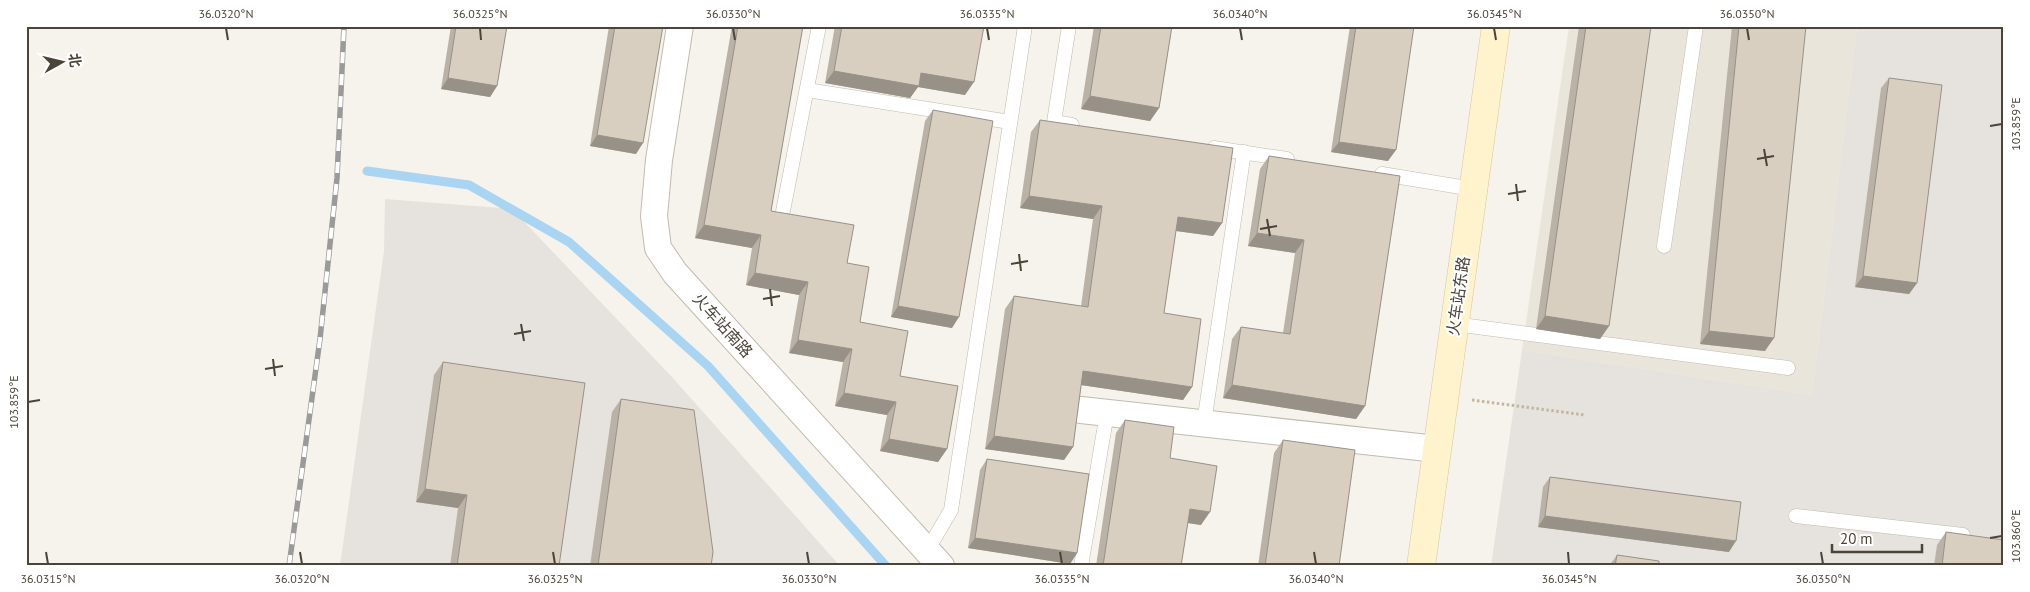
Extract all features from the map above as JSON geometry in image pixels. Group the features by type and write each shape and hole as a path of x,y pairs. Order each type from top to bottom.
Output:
{"main road":[{"name":"火车站东路","path":"1421,566 1496,26"}],"street":[{"name":"火车站南路","path":"680,26 659,160 654,216 658,248 675,273 934,558"},
{"path":"1081,410 1437,448"}],"lane":[{"path":"783,211 819,26"},
{"path":"934,558 951,510 1025,26"},
{"path":"1069,26 1054,122 1082,127"},
{"path":"1664,246 1696,26"},
{"path":"807,90 1010,122"},
{"path":"1196,145 1301,162"},
{"path":"1204,423 1244,152"},
{"path":"1368,172 1473,189"},
{"path":"1454,324 1788,368"},
{"path":"1081,566 1107,412"},
{"path":"1796,516 1974,537"}],"path":[{"path":"1474,400 1585,415"}],"shaded area":[{"path":"1569,26 1857,26 1812,395 1522,350"},
{"path":"1857,26 2004,26 2004,566 1491,566 1522,350 1812,395"},
{"path":"385,199 512,209 672,377 840,566 340,566 384,251"}],"building":[{"path":"456,26 507,26 497,86 448,78"},
{"path":"615,26 663,26 643,143 597,135"},
{"path":"738,26 803,26 771,211 854,225 847,263 869,267 860,322 908,331 900,376 958,386 947,449 889,439 896,402 844,393 852,349 798,340 808,282 755,273 761,235 704,225"},
{"path":"842,26 984,26 974,82 921,73 919,86 834,71"},
{"path":"1101,26 1172,26 1159,108 1090,96"},
{"path":"1356,26 1414,26 1396,150 1339,142"},
{"path":"1586,26 1651,26 1609,326 1545,316"},
{"path":"1739,26 1806,26 1774,338 1709,331"},
{"path":"1889,78 1942,85 1917,283 1863,276"},
{"path":"933,110 993,121 959,317 898,306"},
{"path":"1040,120 1233,148 1222,223 1178,217 1164,313 1201,319 1192,387 1083,371 1073,447 994,436 1014,296 1088,307 1102,206 1029,196"},
{"path":"1269,156 1400,176 1365,406 1232,385 1241,327 1290,334 1304,240 1257,233"},
{"path":"443,362 585,383 559,566 457,566 467,495 425,489"},
{"path":"621,399 694,410 713,552 711,566 598,566"},
{"path":"1125,420 1174,427 1170,458 1217,466 1210,512 1190,509 1181,566 1103,566"},
{"path":"1283,440 1355,450 1339,566 1265,566"},
{"path":"987,459 1089,474 1077,553 975,538"},
{"path":"1550,477 1741,502 1736,541 1545,516"},
{"path":"1946,532 2004,540 2004,566 1942,566"},
{"path":"1617,555 1659,561 1659,566 1615,566"}],"waterway":[{"path":"367,171 469,185 569,242 708,366 886,566"}],"railway":[{"path":"289,566 320,339 337,178 344,26"}]}
